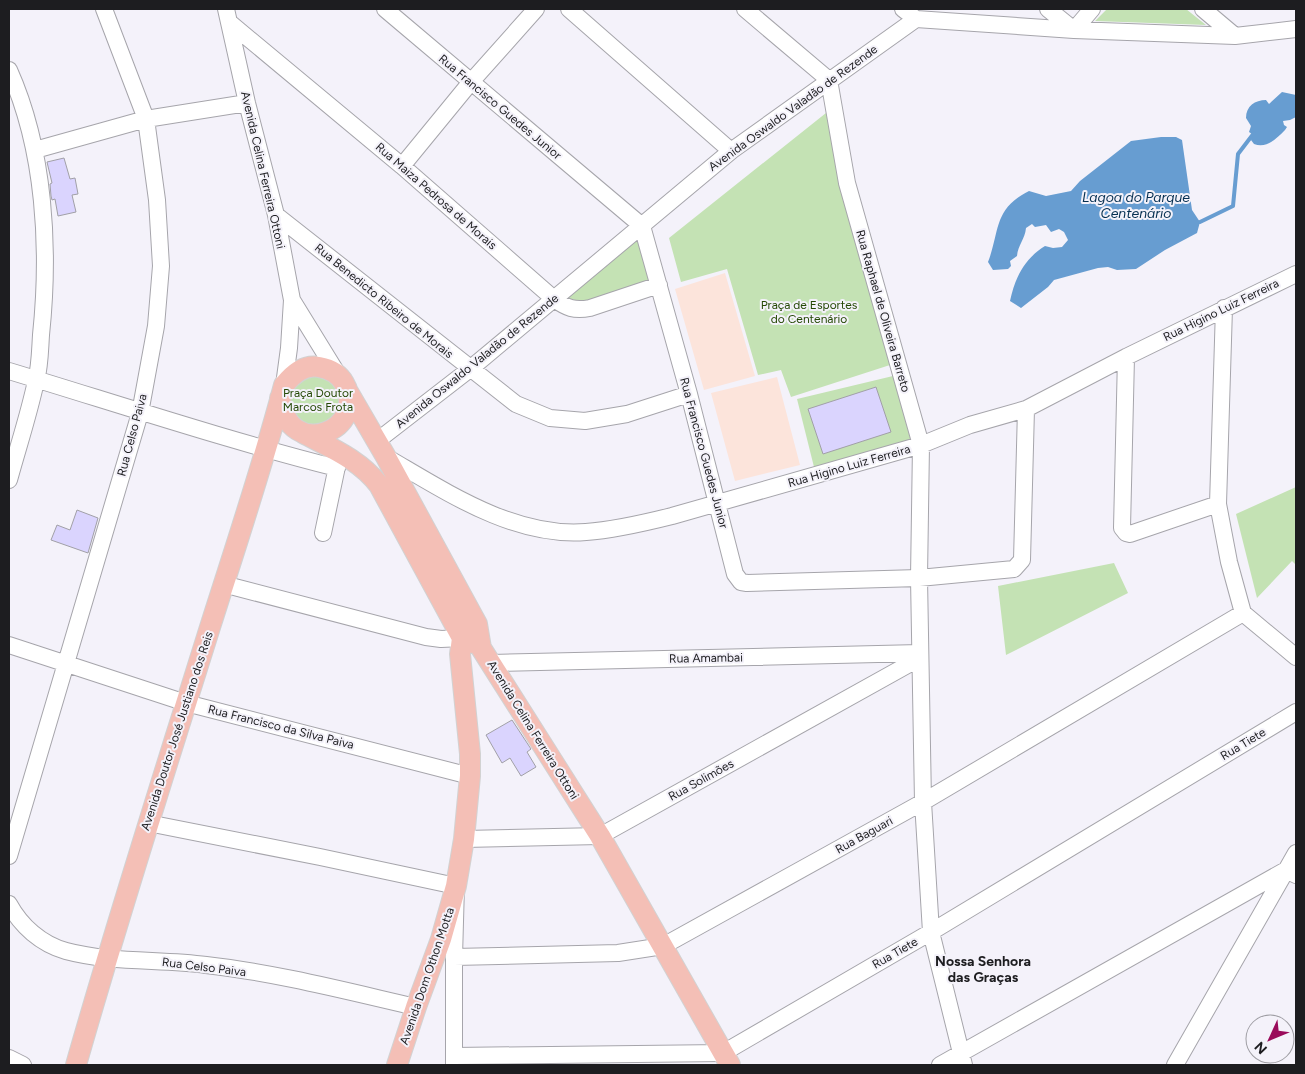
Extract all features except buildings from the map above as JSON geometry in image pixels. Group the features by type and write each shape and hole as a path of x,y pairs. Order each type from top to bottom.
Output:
{"main road":[{"path":"301,432 316,435 331,431 343,420 349,406 344,384 331,370 317,366 304,368 292,374 282,392 282,412 289,424 338,460 359,464 370,474 379,485 470,631"},
{"name":"Avenida Celina Ferreira Ottoni","path":"344,384 382,449 470,631 600,836 726,1059"},
{"name":"Avenida Doutor José Justiano dos Reis","path":"76,1065 148,823 282,392"},
{"name":"Avenida Dom Othon Motta","path":"397,1065 456,886 464,839 470,776 470,754 460,654 470,631"}],"street":[{"name":"Rua Celso Paiva","path":"9,856 140,413 156,326 160,266 157,200 146,118 104,9"},
{"name":"Rua Francisco Guedes Junior","path":"385,9 470,83 642,226 689,394 735,574 741,582 919,578 1014,569 1022,560 1026,409"},
{"path":"402,166 470,83 536,9"},
{"path":"569,9 731,151"},
{"path":"745,9 829,80"},
{"path":"903,9 916,19 1074,30 1235,36 1296,29"},
{"path":"1048,9 1074,30"},
{"path":"1074,30 1092,9"},
{"path":"1203,9 1235,36"},
{"name":"Avenida Celina Ferreira Ottoni","path":"228,16 247,103 276,215 292,300 344,384"},
{"name":"Rua Maiza Pedrosa de Morais","path":"228,16 554,299 567,308 578,310 590,308 659,284"},
{"name":"Avenida Oswaldo Valadão de Rezende","path":"382,449 470,369 731,151 916,19"},
{"path":"9,70 35,150 44,235 44,310 37,379 9,480"},
{"name":"Rua Raphael de Oliveira Barreto","path":"829,80 847,183 921,445 920,656 923,802 931,932 962,1059"},
{"path":"35,150 146,118 247,103"},
{"name":"Rua Benedicto Ribeiro de Morais","path":"276,215 516,404 550,418 585,421 626,414 689,394"},
{"name":"Rua Higino Luiz Ferreira","path":"382,449 455,497 508,521 550,531 585,533 630,526 921,445 970,425 1026,409 1224,308 1296,274"},
{"name":"Avenida Doutor José Justiano dos Reis","path":"282,392 289,348 292,300"},
{"path":"1224,308 1218,504 1229,562 1243,613 1296,657"},
{"path":"1126,357 1122,528 1126,533 1130,534 1218,504"},
{"path":"9,371 140,413 265,450 338,460 324,533"},
{"path":"223,584 426,637 441,639 470,631"},
{"name":"Rua Baguari","path":"454,957 618,953 663,946 923,802 1243,613"},
{"name":"Rua Francisco da Silva Paiva","path":"9,646 186,703 470,776"},
{"name":"Rua Amambai","path":"486,655 920,656"},
{"name":"Rua Solimões","path":"464,839 600,836 920,656"},
{"name":"Rua Tiete","path":"454,1060 726,1059 931,932 1296,712"},
{"path":"148,823 456,886 454,1060"},
{"path":"1175,1065 1291,873 1296,853"},
{"path":"940,1065 962,1059 1291,873"},
{"name":"Rua Celso Paiva","path":"9,904 14,914 28,930 42,940 65,950 107,957 206,965 295,979 416,1007"},
{"path":"9,1058 23,1065"}],"shaded area":[{"path":"725,273 755,376 704,390 675,289"},
{"path":"777,377 800,465 735,481 711,393"}],"green space":[{"path":"1107,9 1186,9 1206,25 1095,21"},
{"name":"Praça de Esportes do Centenário","path":"826,113 853,230 890,365 791,397 781,370 758,375 727,269 681,282 669,238"},
{"path":"638,232 653,284 587,302 558,297"},
{"name":"Praça Doutor Marcos Frota","path":"318,372 348,395 331,425 306,426 289,408 291,391 307,374"},
{"path":"893,376 911,441 814,467 797,399"},
{"path":"1296,487 1296,565 1292,561 1257,598 1236,514"},
{"path":"1114,563 1128,593 1006,655 998,586"}],"water":[{"path":"1282,92 1296,95 1296,117 1283,121 1287,127 1271,142 1263,145 1254,144 1251,140 1252,134 1249,132 1251,126 1246,118 1249,107 1258,101 1266,100 1269,104"},
{"name":"Lagoa do Parque Centenário","path":"1176,137 1182,140 1192,210 1200,222 1197,233 1165,250 1136,269 1098,268 1054,280 1021,308 1010,301 1018,277 1031,257 1045,246 1053,248 1062,247 1068,240 1064,232 1059,229 1051,232 1046,225 1035,227 1032,224 1026,228 1017,256 1010,261 1011,266 1008,269 993,270 988,262 1003,213 1009,205 1029,191 1046,196 1071,191 1080,181 1131,141"}],"waterway":[{"path":"1200,222 1233,206 1238,154 1254,133"}],"district":[{"name":"Nossa Senhora das Graças","path":"983,970"}]}
